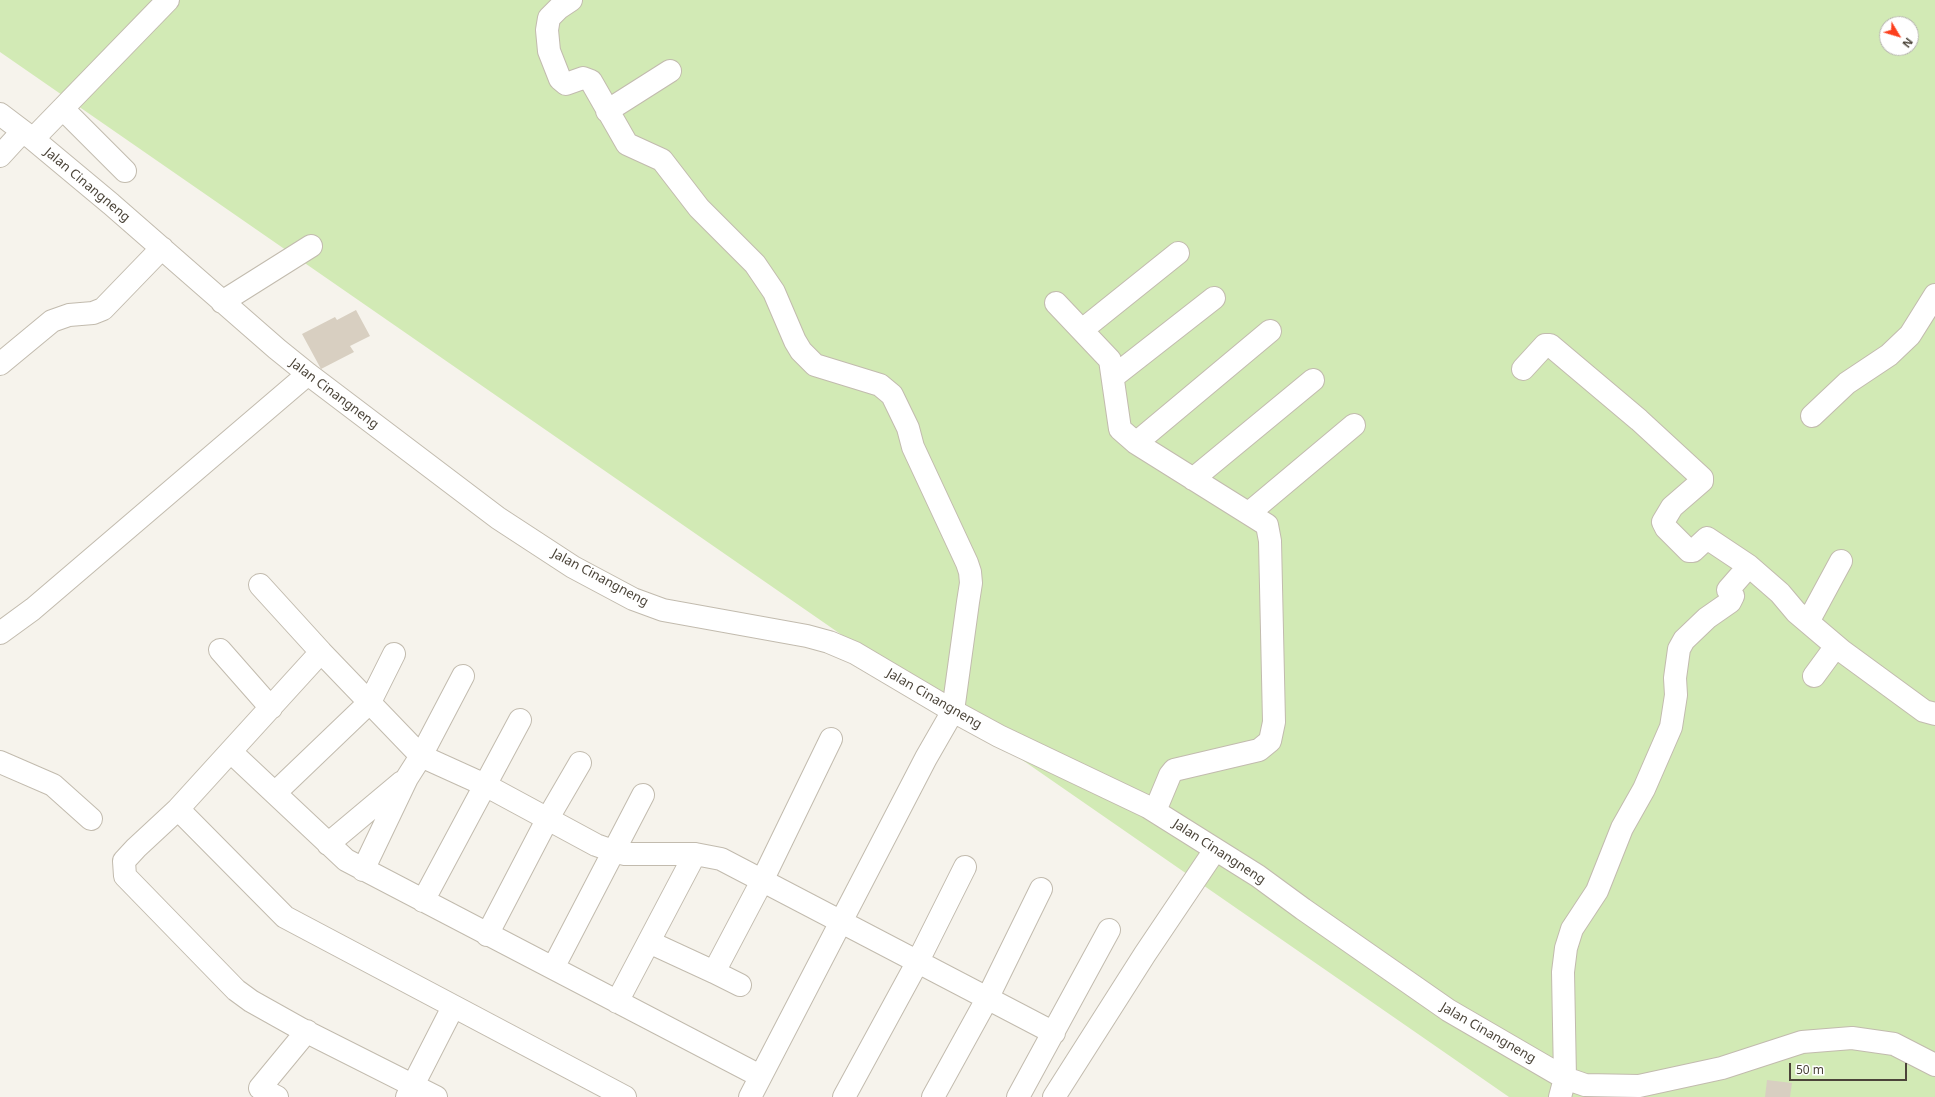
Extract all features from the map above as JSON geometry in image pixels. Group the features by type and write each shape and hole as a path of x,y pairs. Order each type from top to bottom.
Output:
{"street":[{"path":"0,156 63,109 168,0"},
{"path":"571,0 559,8 550,18 547,30 549,51 556,73 562,83 566,84 583,78 591,81 626,144 662,160 699,208 755,264 774,292 795,342 801,351 815,365 880,386 892,395 908,428 913,447 970,572 968,602 953,711 926,758 750,1097"},
{"path":"607,111 670,71"},
{"path":"63,109 125,171"},
{"name":"Jalan Cinangneng","path":"0,114 162,248 222,302 308,374 498,518 573,567 633,598 669,612 771,628 829,642 855,653 953,711 1031,752 1092,779 1155,811 1258,876 1309,914 1563,1087 1585,1085 1639,1086 1722,1068 1802,1042 1852,1038 1894,1044 1935,1065"},
{"path":"222,302 311,246"},
{"path":"1,361 52,321 69,315 93,313 103,309 162,248"},
{"path":"1082,330 1178,253"},
{"path":"1812,416 1847,383 1888,355 1910,335 1935,295"},
{"path":"1113,378 1214,298"},
{"path":"1056,303 1110,360 1120,429 1136,443 1267,525 1270,541 1274,722 1270,741 1260,750 1174,770 1170,775 1155,811"},
{"path":"1136,443 1270,331"},
{"path":"1523,369 1545,345 1550,345 1639,420 1702,478 1702,482 1672,507 1663,522 1666,528 1689,551 1693,551 1707,538 1749,566 1808,622 1836,646 1924,711 1935,714"},
{"path":"0,632 33,609 308,374"},
{"path":"1193,479 1313,380"},
{"path":"1249,513 1354,425"},
{"path":"1808,622 1841,561"},
{"path":"1563,1087 1563,972 1569,939 1597,891 1622,828 1644,789 1671,727 1676,695 1675,678 1679,650 1684,640 1706,618 1730,602 1733,596 1728,590 1749,566"},
{"path":"260,585 321,652 422,756 486,785 596,845 613,851 625,854 695,854 721,859 840,923 1054,1034"},
{"path":"1814,676 1836,646"},
{"path":"220,650 271,708"},
{"path":"321,652 232,752 178,809 124,861 125,876 236,990 250,1001 307,1031 410,1091 436,1097"},
{"path":"276,792 370,702 394,654"},
{"path":"363,870 407,778 422,756 463,676"},
{"path":"423,901 520,720"},
{"path":"714,972 762,882 831,739"},
{"path":"232,752 276,792 346,860 487,935 760,1076"},
{"path":"0,762 53,785 91,819"},
{"path":"487,935 548,818 580,763"},
{"path":"328,844 407,778"},
{"path":"553,968 643,795"},
{"path":"178,809 285,917 625,1097"},
{"path":"1054,1097 1145,954 1215,850"},
{"path":"617,1002 695,854"},
{"path":"844,1097 917,963 965,867"},
{"path":"933,1097 987,999 1041,889"},
{"path":"1018,1097 1054,1034 1109,930"},
{"path":"649,942 740,985"},
{"path":"410,1091 453,1006"},
{"path":"262,1094 307,1031"}],"green space":[{"path":"0,0 1935,0 1935,1097 1509,1097 0,52"}],"building":[{"path":"356,310 370,336 350,346 354,352 321,369 302,334 335,317 337,320"},
{"path":"1767,1080 1792,1083 1790,1097 1765,1097"}]}
